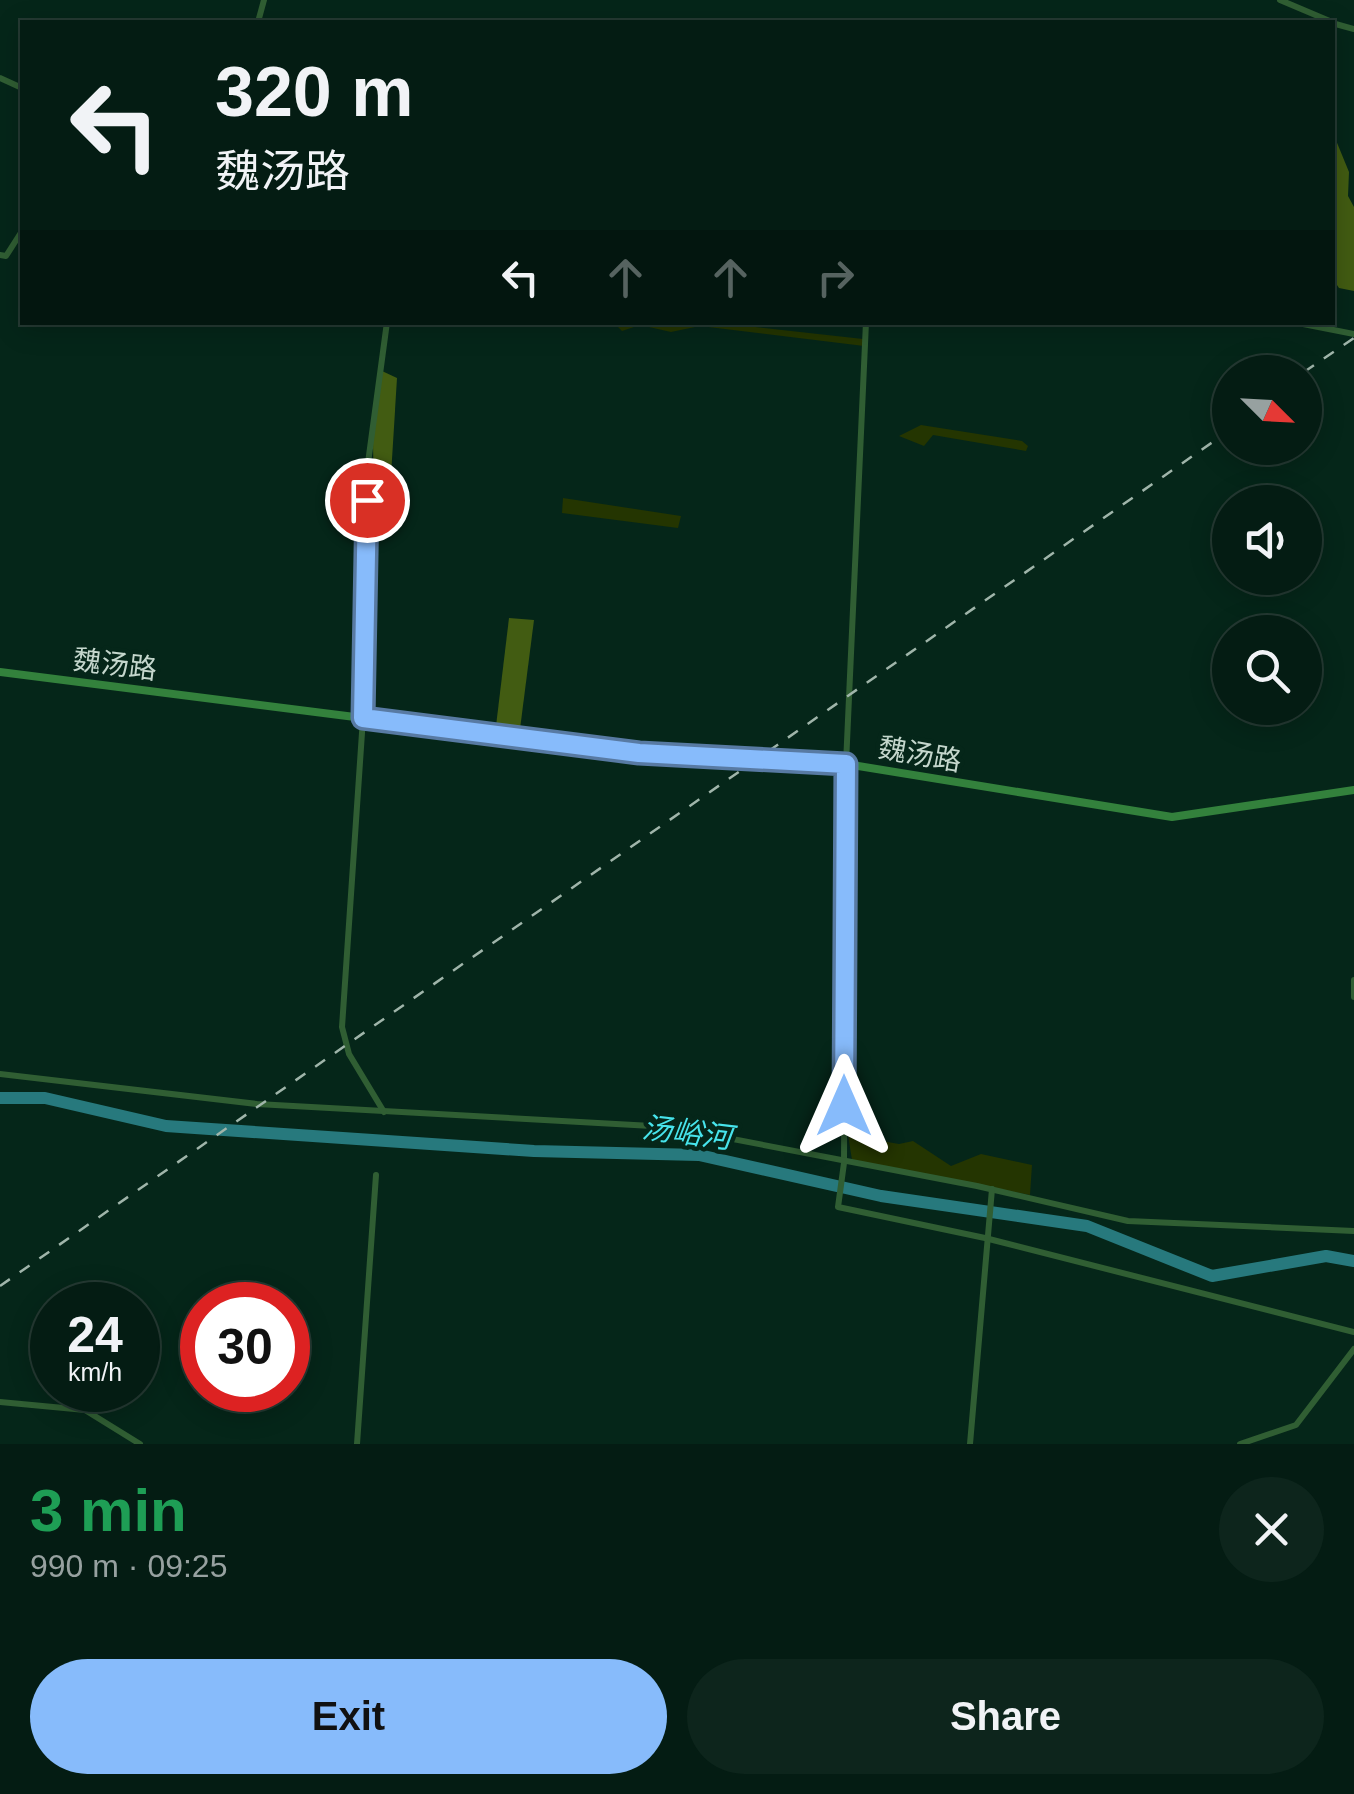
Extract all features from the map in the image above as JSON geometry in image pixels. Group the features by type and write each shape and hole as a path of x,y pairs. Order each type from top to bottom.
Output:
{"street":[{"path":"1280,0 1327,20"},
{"path":"0,254 6,256 20,234"},
{"path":"384,1112 349,1054 342,1027 363,718 368,464 387,325"},
{"path":"866,325 846,764 844,1167 838,1208 984,1238 1354,1332"},
{"path":"1308,325 1354,334"},
{"name":"魏汤路","path":"0,672 639,753 846,764 1172,817 1354,790"},
{"path":"1354,980 1354,997"},
{"path":"0,1074 257,1104 670,1127 844,1167 992,1189 1157,1226 1354,1232"},
{"path":"357,1444 376,1175"},
{"path":"970,1444 988,1256 984,1238 992,1189"},
{"path":"1240,1444 1296,1424 1354,1349"},
{"path":"0,1402 86,1410 140,1444"}],"green space":[{"path":"1335,138 1349,172 1348,196 1354,207 1354,291 1339,288 1335,282"},
{"path":"616,325 640,325 622,331"},
{"path":"641,325 738,325 863,339 864,346 700,326 671,332"},
{"path":"382,371 397,378 389,508 374,507 373,442"},
{"path":"921,425 1022,441 1028,446 1026,451 933,435 924,446 899,436"},
{"path":"563,498 681,516 678,528 562,513"},
{"path":"509,618 534,620 520,729 496,726"},
{"path":"848,1135 899,1144 913,1141 951,1166 981,1154 1032,1165 1030,1195 852,1160"}],"waterway":[{"name":"汤峪河","path":"0,1098 45,1098 166,1126 534,1151 699,1155 881,1196 1087,1226 1212,1276 1326,1256 1354,1261"}],"railway":[{"path":"1322,360 1354,338"},
{"path":"0,1286 1212,443"}],"route":[{"path":"367,500 363,718 639,753 846,764 844,1106"}]}
